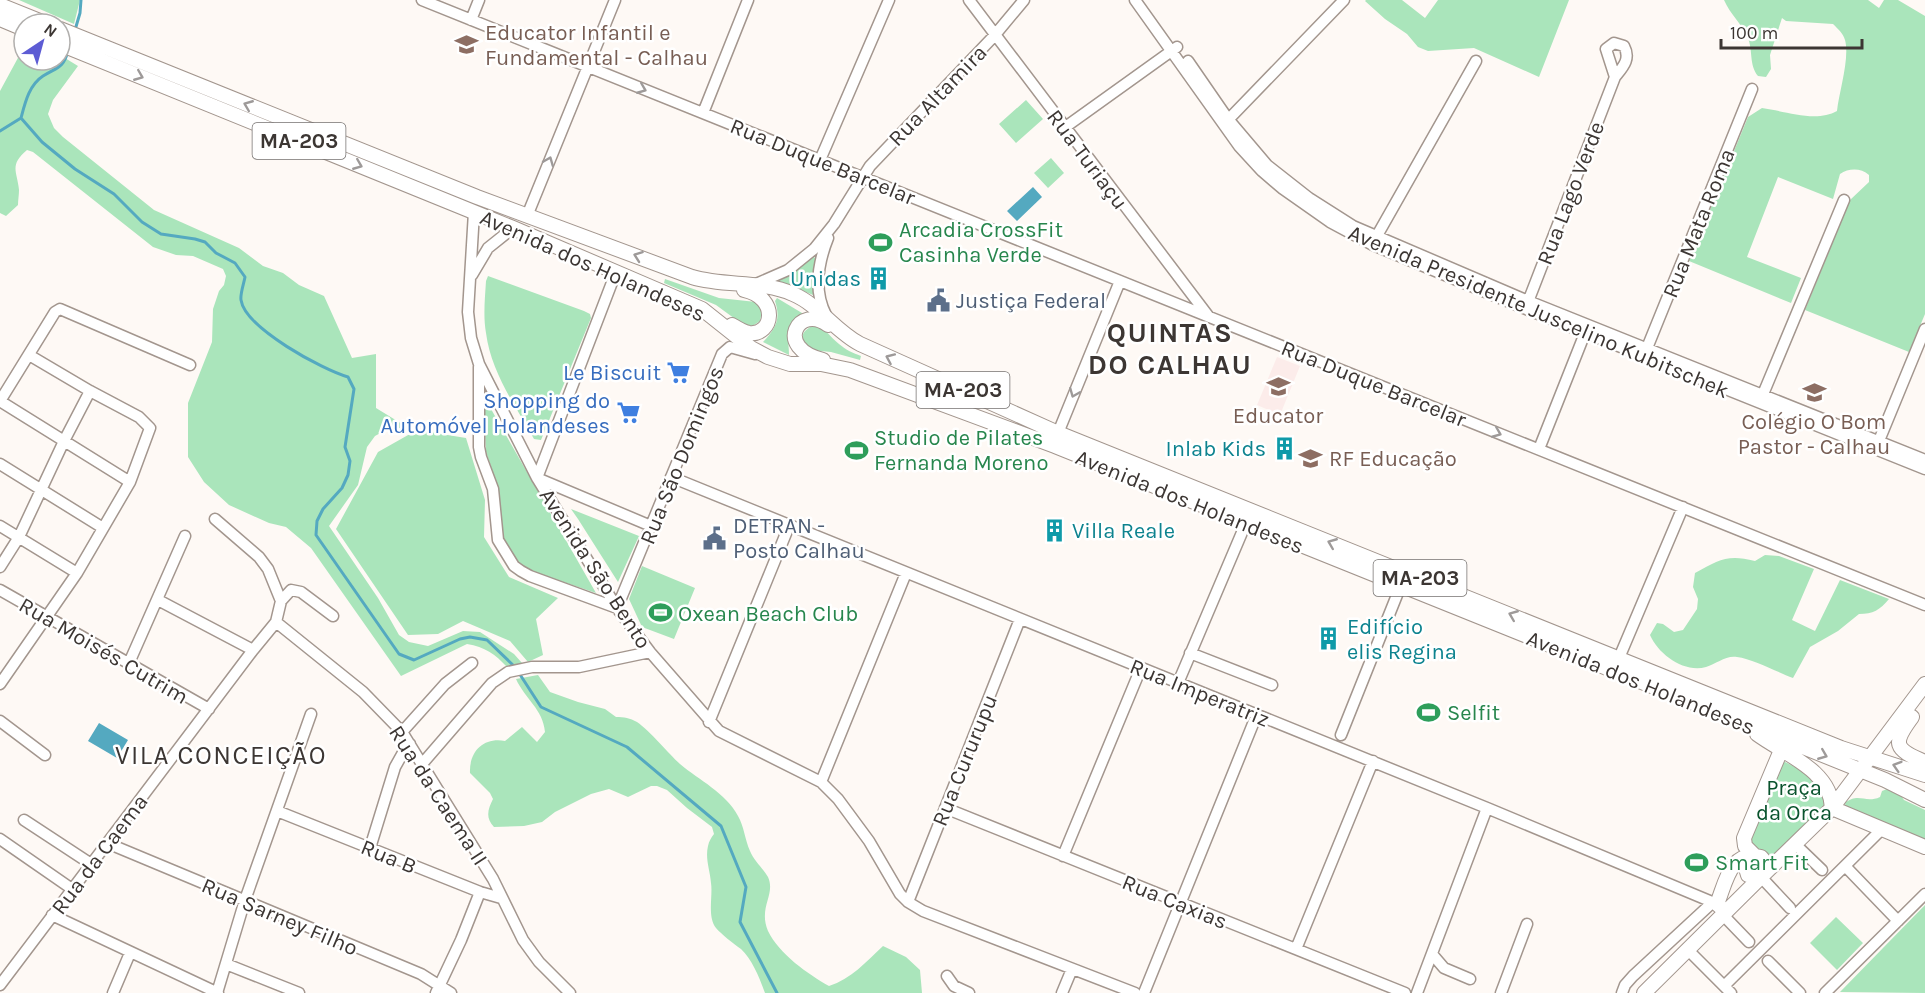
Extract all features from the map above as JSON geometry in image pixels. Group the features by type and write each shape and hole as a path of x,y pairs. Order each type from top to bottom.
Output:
{"main road":[{"path":"0,5 17,12"},
{"name":"Avenida dos Holandeses","path":"72,40 702,309 751,348 774,360 790,364 826,364 850,370 1054,446 1741,722 1783,745 1885,780 1925,800"},
{"name":"Avenida dos Holandeses","path":"87,47 527,216 693,277 720,283 774,288 794,294 811,305 848,337 867,348 1058,433 1781,724 1870,758 1925,775"},
{"path":"693,277 756,294 765,302 769,315 763,328 756,333 750,333 702,309"},
{"path":"850,370 802,351 795,340 798,326 806,319 816,318 847,340 867,348"},
{"path":"1650,991 1688,950 1720,908 1762,864 1795,844 1832,808 1925,684"},
{"path":"1925,699 1898,739 1901,748 1925,762"},
{"path":"1762,864 1745,846 1744,838 1783,745 1781,724"},
{"path":"1783,745 1817,776 1828,791 1832,808"},
{"path":"1870,758 1873,768 1885,780"},
{"path":"1832,808 1925,847"},
{"path":"1720,908 1736,861 1742,857 1762,864"}],"street":[{"name":"Rua Duque Barcelar","path":"422,0 1925,605"},
{"path":"471,20 479,0"},
{"path":"527,216 615,0"},
{"path":"704,113 748,0"},
{"path":"820,160 889,0"},
{"name":"Rua Turiaçu","path":"969,0 1209,317"},
{"name":"Rua Altamira","path":"751,285 773,278 800,262 814,249 834,224 862,177 881,154 994,36 1024,0"},
{"name":"Avenida Presidente Juscelino Kubitschek","path":"1135,0 1174,49 1226,122 1267,165 1286,182 1375,241 1645,353 1877,445 1925,460"},
{"name":"Avenida Presidente Juscelino Kubitschek","path":"1143,0 1174,49"},
{"path":"1226,122 1344,0"},
{"path":"1064,128 1174,49"},
{"path":"1375,241 1476,61"},
{"name":"Rua Lago Verde","path":"1527,305 1615,77"},
{"name":"Rua Mata Roma","path":"1645,353 1752,89"},
{"path":"1761,399 1844,200"},
{"name":"Avenida São Bento","path":"474,212 469,284 469,325 479,364 537,478 617,608 650,652 719,731 821,782 854,818 900,894 909,902 923,911 1135,993"},
{"name":"Rua Altamira","path":"831,323 821,305 817,286 821,258 834,224"},
{"name":"Avenida São Bento","path":"469,284 475,267 488,248 513,228"},
{"path":"616,272 537,478 651,526"},
{"path":"1058,433 1120,281"},
{"path":"130,482 0,401 52,316 60,309 190,365"},
{"path":"1539,449 1587,329"},
{"path":"1877,445 1925,329"},
{"name":"Rua São Domingos","path":"617,608 725,350 730,347 736,348 774,360"},
{"path":"1,679 77,573 130,482 150,428 139,417 90,392 29,356"},
{"path":"479,364 479,447 493,489 497,533 501,548 514,566 530,576 617,608"},
{"path":"0,567 19,537 64,441 90,392"},
{"name":"Avenida Presidente Juscelino Kubitschek","path":"1877,445 1925,469"},
{"path":"0,464 103,528"},
{"name":"Rua Imperatriz","path":"671,477 1373,761 1720,908"},
{"path":"1619,658 1683,507"},
{"path":"215,519 259,557 268,568 281,601 291,590 294,590 333,616"},
{"path":"1178,683 1246,523"},
{"path":"0,526 77,573"},
{"path":"710,722 789,526"},
{"path":"129,663 186,536"},
{"path":"821,782 906,573"},
{"path":"1341,735 1401,585"},
{"name":"Rua Moisés Cutrim","path":"0,590 209,710"},
{"path":"158,600 253,650"},
{"name":"Rua da Caema","path":"0,985 276,622 281,601"},
{"name":"Rua Cururupu","path":"909,902 1020,619"},
{"name":"Rua da Caema II","path":"276,622 363,692 402,732 493,879 528,948 570,993"},
{"path":"422,764 492,683 508,672 532,667 579,667 650,652"},
{"path":"1190,653 1272,685"},
{"path":"402,732 445,684 472,663"},
{"path":"1063,856 1141,668"},
{"path":"52,915 217,993 245,900 311,714"},
{"path":"1144,993 1257,714"},
{"path":"0,721 45,755"},
{"path":"370,848 395,767 410,744"},
{"path":"1296,950 1373,761"},
{"name":"Rua Caxias","path":"945,808 1405,993"},
{"path":"1417,993 1487,808"},
{"name":"Rua B","path":"277,811 480,892 501,898"},
{"path":"24,820 91,864"},
{"path":"1688,950 1727,990 1882,829"},
{"path":"0,839 72,889"},
{"name":"Rua Sarney Filho","path":"107,843 421,974 438,989 451,993"},
{"path":"1795,844 1822,870"},
{"path":"1762,864 1790,908"},
{"path":"1845,866 1898,921"},
{"path":"438,989 480,892"},
{"path":"1825,993 1925,894"},
{"path":"1622,993 1625,985 1633,976 1720,908 1749,942"},
{"path":"1500,993 1527,924"},
{"path":"114,993 130,953"},
{"path":"1432,954 1444,968 1470,978"},
{"path":"1768,961 1800,993"},
{"path":"226,964 299,993"},
{"path":"1062,993 1072,969"},
{"path":"947,976 954,986 969,993"}],"shaded area":[{"name":"Educator","path":"1277,357 1300,366 1280,415 1257,405"}],"green space":[{"path":"19,0 80,0 74,24 72,23 72,12 46,12"},
{"path":"1366,0 1402,0 1425,18 1438,0 1569,0 1539,77 1474,48 1428,51 1418,47 1407,34 1385,19"},
{"path":"1724,0 1868,0 1879,8 1884,0 1898,0 1925,16 1925,314 1909,352 1805,310 1850,200 1869,182 1869,175 1862,171 1851,170 1840,174 1833,199 1778,177 1747,257 1801,278 1791,303 1689,261 1748,117 1762,108 1810,116 1820,116 1837,111 1845,65 1845,40 1833,24 1786,21 1782,18 1770,55 1771,69 1766,77 1758,76 1753,67 1748,38"},
{"path":"72,62 78,66 53,100 48,114 54,128 63,137 154,210 239,248 263,266 283,273 299,285 324,296 352,358 376,354 376,408 407,427 386,430 375,436 367,447 358,485 329,526 378,598 399,635 409,642 428,646 463,631 480,632 514,654 522,663 507,667 489,652 467,644 401,676 311,548 286,527 269,523 229,505 204,482 188,457 188,403 212,342 213,309 226,276 223,269 193,256 176,255 153,247 33,152 27,150 16,164 18,205 6,216 0,213 0,91 12,69 12,72 72,72"},
{"path":"1026,100 1043,119 1016,143 999,124"},
{"path":"1051,158 1064,173 1048,188 1034,173"},
{"path":"813,255 816,260 813,295 789,285 774,283 774,281"},
{"path":"488,276 590,314 591,318 541,440 534,439 498,375 493,361 486,333 484,307"},
{"path":"665,279 719,298 756,302 762,311 760,321 751,327 742,324 716,305 664,283"},
{"path":"777,298 802,313 789,328 789,355 763,342 776,323 775,301"},
{"path":"812,326 823,329 844,348 861,356 860,360 831,352 811,350 804,341 803,335"},
{"path":"483,395 596,593 522,568 502,540 498,487 486,452"},
{"path":"417,430 466,438 485,500 484,537 509,577 558,598 536,619 543,655 528,662 510,641 463,621 438,634 408,635 336,529 378,452"},
{"path":"571,509 639,536 618,582 578,519"},
{"path":"1765,555 1779,556 1814,569 1792,620 1815,631 1840,580 1889,599 1879,609 1859,614 1838,631 1810,647 1793,678 1737,657 1725,658 1706,667 1689,667 1673,661 1659,649 1650,635 1657,623 1663,624 1674,632 1683,630 1697,609 1698,599 1693,587 1695,573 1730,558 1755,561"},
{"name":"Oxean Beach Club","path":"642,566 695,588 674,639 642,627 629,599"},
{"path":"538,675 550,692 605,709 616,717 637,722 680,764 727,800 740,820 752,855 768,877 770,890 765,923 768,931 779,948 795,963 829,986 851,974 883,946 906,957 920,970 922,993 765,993 749,958 713,923 707,855 709,843 714,834 712,827 667,790 657,786 651,786 628,797 609,789 591,794 555,812 542,822 524,826 494,827 489,820 488,813 493,799 470,773 472,758 479,747 491,741 505,741 522,727 537,742 545,732 541,717 516,679"},
{"name":"Praça da Orca","path":"1783,761 1813,779 1823,792 1825,800 1823,809 1770,859 1748,845"},
{"path":"1887,789 1899,793 1904,800 1925,810 1925,844 1846,809 1845,803 1854,798 1875,799"},
{"path":"1925,905 1925,993 1840,992"},
{"path":"1836,917 1863,943 1837,970 1810,943"}],"water":[{"path":"1033,187 1042,197 1017,221 1007,211"},
{"path":"99,723 128,740 117,758 88,741"}],"waterway":[{"path":"75,30 81,0"},
{"path":"50,72 34,84 21,118 42,142 75,169 114,194 142,222 161,234 205,242 216,253 235,263 245,277 241,300 246,311 256,323 304,357 348,377 354,389 345,447 350,461 348,475 342,488 323,509 317,521 316,535 399,654 414,660 460,639 470,637 487,640 516,668"},
{"path":"0,131 21,118"},
{"path":"519,673 541,707 627,747 721,826 746,887 740,922 777,993"}],"place":[{"name":"Educator Infantil e Fundamental - Calhau","path":"467,45"},
{"name":"Arcadia CrossFit Casinha Verde","path":"881,242"},
{"name":"Unidas","path":"879,278"},
{"name":"Justiça Federal","path":"938,300"},
{"name":"Le Biscuit","path":"679,372"},
{"name":"Educator","path":"1278,386"},
{"name":"Colégio O Bom Pastor - Calhau","path":"1814,392"},
{"name":"Shopping do Automóvel Holandeses","path":"628,413"},
{"name":"Inlab Kids","path":"1284,448"},
{"name":"Studio de Pilates Fernanda Moreno","path":"856,450"},
{"name":"RF Educação","path":"1311,458"},
{"name":"Villa Reale","path":"1054,530"},
{"name":"DETRAN - Posto Calhau","path":"715,538"},
{"name":"Oxean Beach Club","path":"660,613"},
{"name":"Edifício elis Regina","path":"1329,639"},
{"name":"Selfit","path":"1429,712"},
{"name":"Smart Fit","path":"1697,862"}],"district":[{"name":"QUINTAS DO CALHAU","path":"1170,348"},
{"name":"VILA CONCEIÇÃO","path":"221,755"}]}
